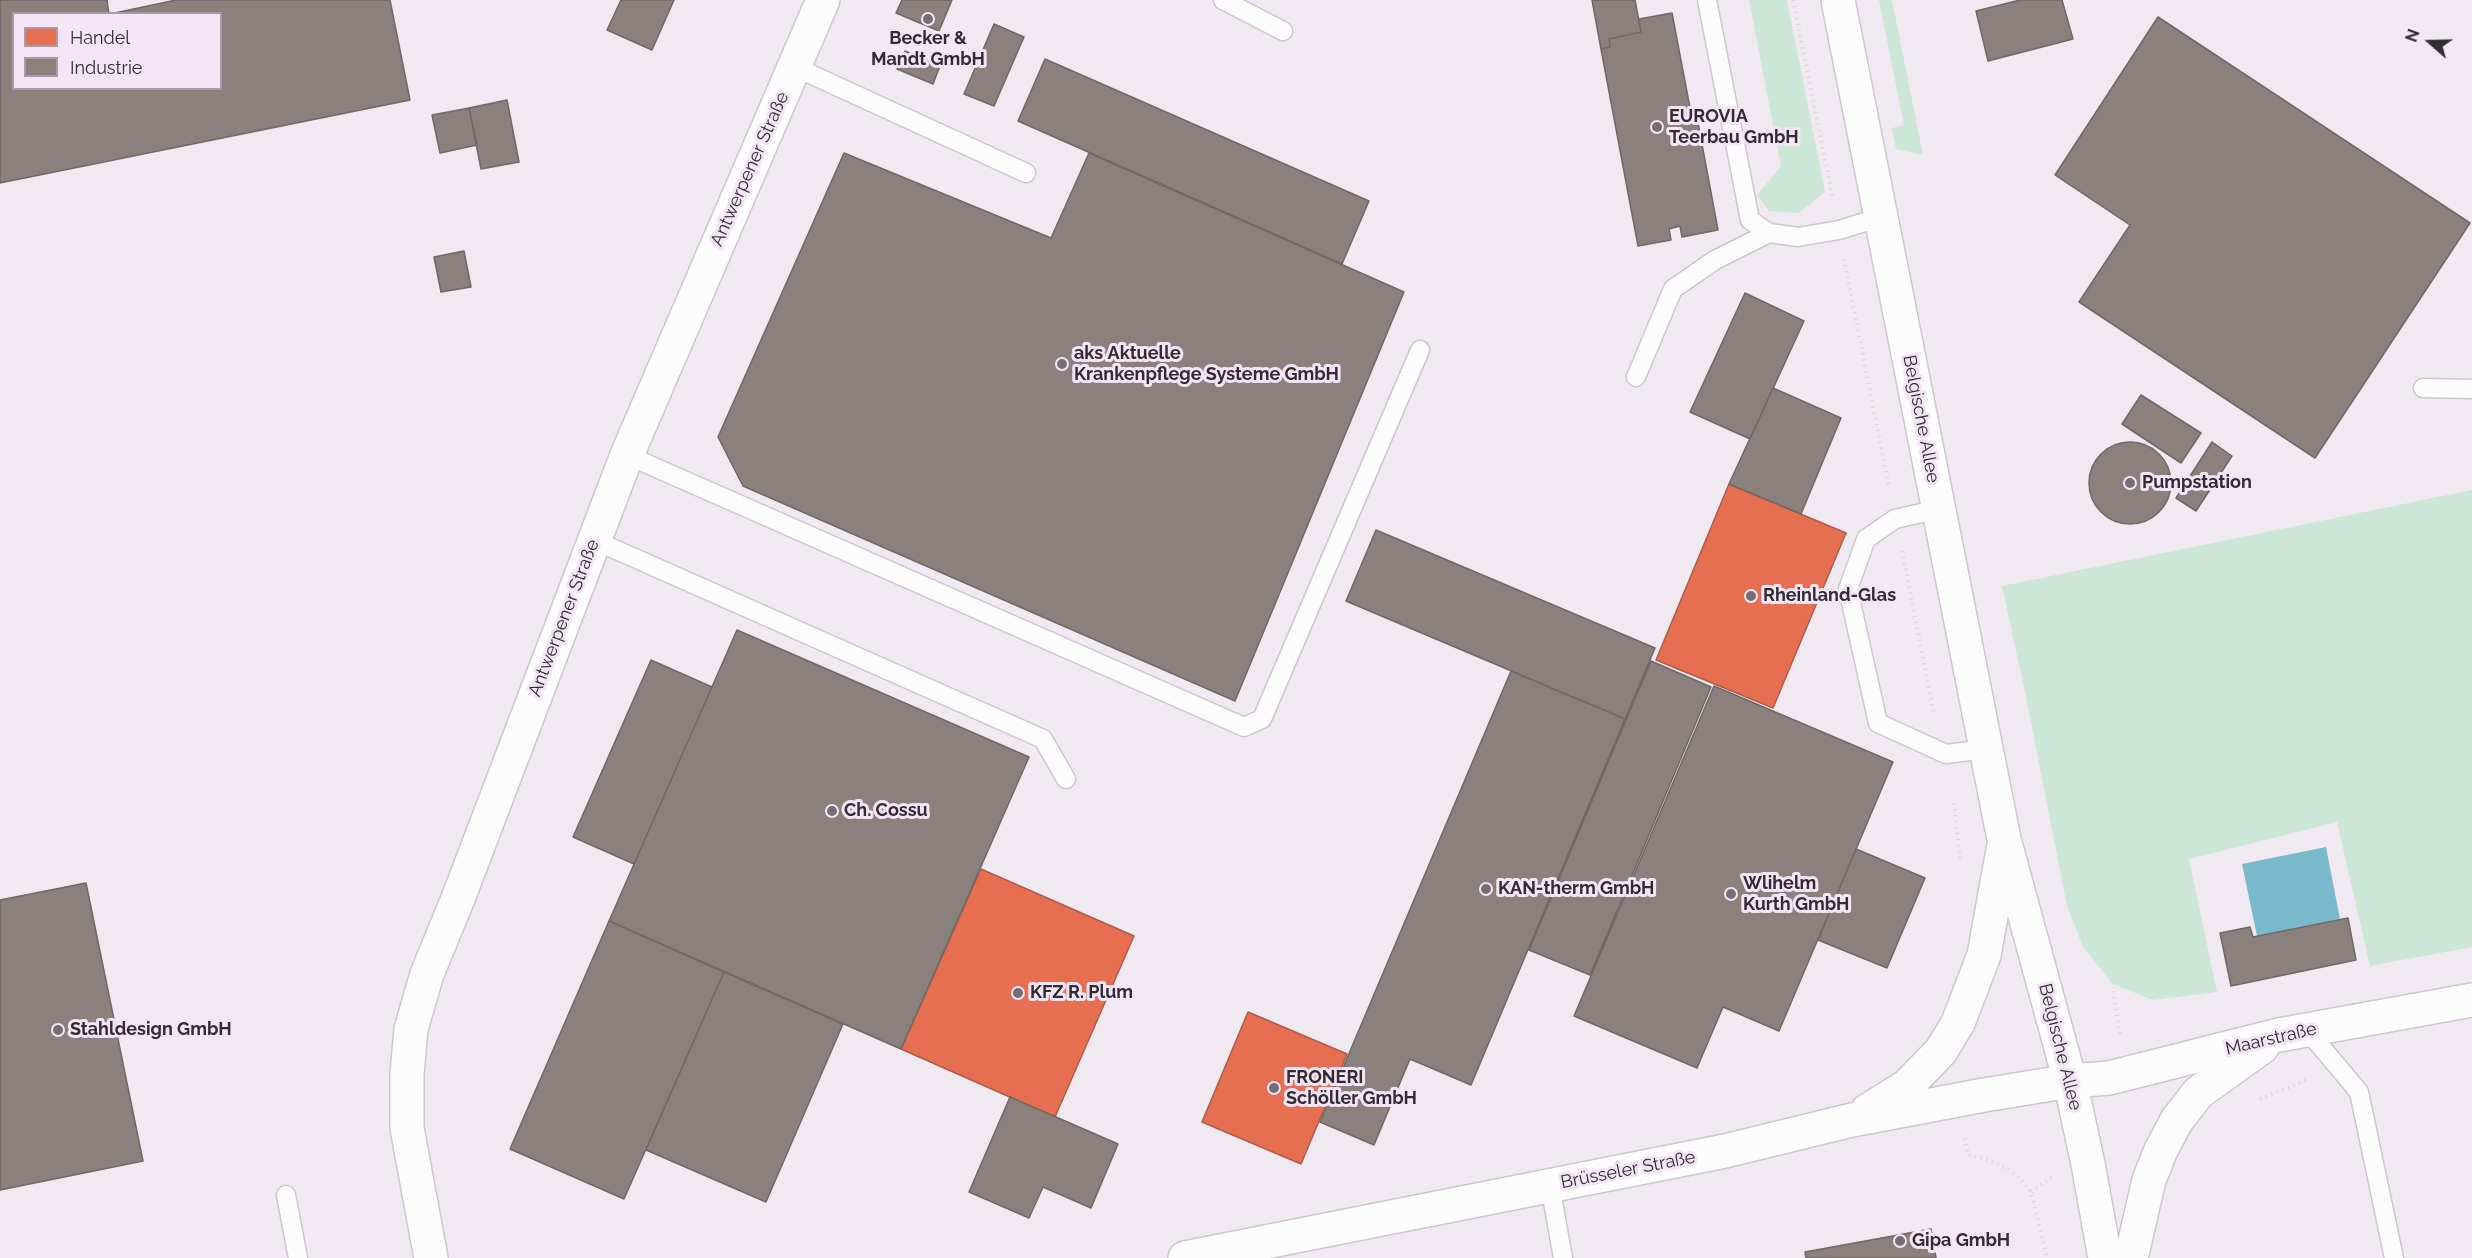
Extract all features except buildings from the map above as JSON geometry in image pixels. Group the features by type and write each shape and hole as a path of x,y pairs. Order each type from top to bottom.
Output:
{"street":[{"name":"Antwerpener Straße","path":"431,1258 407,1128 407,1074 411,1029 427,974 459,896 627,455 823,0"},
{"name":"Belgische Allee","path":"1838,0 2004,839 2070,1081 2105,1258"},
{"name":"Belgische Allee","path":"1852,1120 1907,1086 1941,1051 1958,1023 1984,955 2004,839"},
{"name":"Maarstraße","path":"2070,1081 2109,1078 2293,1033 2472,1000"},
{"path":"2131,1258 2149,1180 2161,1150 2177,1120 2198,1093 2293,1033"},
{"name":"Brüsseler Straße","path":"1185,1258 1260,1251 1550,1185 1725,1151 1852,1120 2070,1081"}],"lane":[{"path":"1223,0 1283,31"},
{"path":"1707,0 1750,220 1769,232 1798,237 1839,230 1881,217"},
{"path":"795,67 1026,173"},
{"path":"1636,377 1673,289 1715,260 1769,232"},
{"path":"627,455 1244,727 1262,719 1420,350"},
{"path":"2423,388 2472,389"},
{"path":"1939,509 1895,519 1866,539 1848,589 1878,723 1946,754 1987,749"},
{"path":"594,540 1043,739 1066,779"},
{"path":"2293,1033 2338,1068 2359,1092 2394,1258"},
{"path":"1550,1185 1563,1258"},
{"path":"286,1195 298,1258"}],"path":[{"path":"1793,0 1935,721 1951,773 1961,867"},
{"path":"2256,1101 2338,1068"},
{"path":"1959,1100 1968,1155 1984,1158 2006,1168 2025,1185 2036,1205 2047,1258"}],"green space":[{"path":"1749,0 1787,0 1825,192 1799,213 1769,211 1757,195 1781,166"},
{"path":"1879,0 1892,0 1923,155 1896,149 1892,128 1904,125"},
{"path":"2472,490 2472,947 2370,966 2337,822 2189,859 2217,992 2153,1000 2113,984 2083,947 2067,906 2002,586"}],"water":[{"path":"2326,847 2340,919 2257,936 2242,864"}],"place":[{"name":"Becker & Mandt GmbH","path":"928,19"},
{"name":"EUROVIA Teerbau GmbH","path":"1657,127"},
{"name":"aks Aktuelle Krankenpflege Systeme GmbH","path":"1062,364"},
{"name":"Pumpstation","path":"2130,483"},
{"name":"Rheinland-Glas","path":"1751,596"},
{"name":"Ch. Cossu","path":"832,811"},
{"name":"KAN-therm GmbH","path":"1486,889"},
{"name":"Wlihelm Kurth GmbH","path":"1731,894"},
{"name":"KFZ R. Plum","path":"1018,993"},
{"name":"Stahldesign GmbH","path":"58,1030"},
{"name":"FRONERI Schöller GmbH","path":"1274,1088"},
{"name":"Gipa GmbH","path":"1900,1241"}]}
